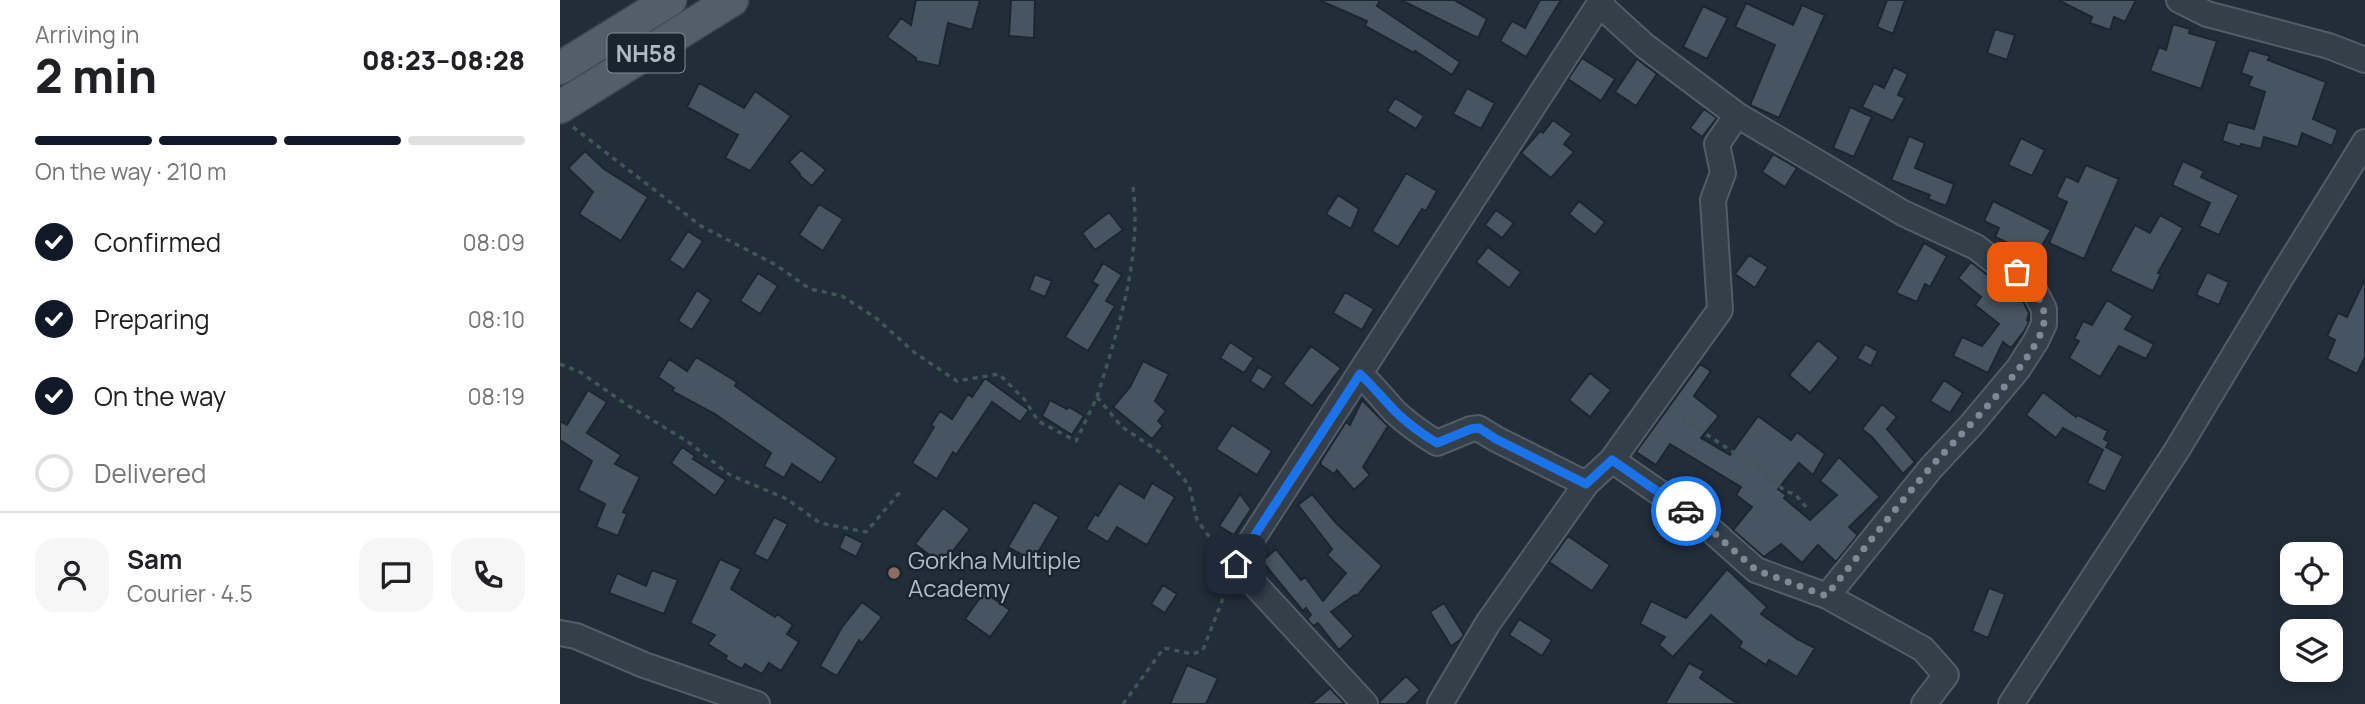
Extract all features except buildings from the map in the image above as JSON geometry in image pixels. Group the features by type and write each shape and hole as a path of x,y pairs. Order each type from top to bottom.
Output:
{"main road":[{"name":"NH58","path":"560,68 670,0"},
{"name":"NH58","path":"566,117 732,0"}],"street":[{"path":"2179,0 2207,14 2329,46 2365,60"},
{"path":"1365,704 1236,564 1601,2 1645,46 1737,116 1903,213 1976,247 1994,261 2017,272 2035,292 2044,309 2044,324 2018,369 1931,467 1826,596"},
{"path":"1440,704 1488,623 1586,484 1612,460 1720,310 1713,200 1723,173 1717,144 1737,116"},
{"path":"2011,704 2177,450 2365,142"},
{"path":"1360,374 1395,411 1437,443 1479,428 1586,484"},
{"path":"1612,460 1703,523 1756,570 1826,596 1923,649 1946,675 1924,704"},
{"path":"560,633 576,636 644,665 757,704"}],"path":[{"path":"566,117 701,226 776,265 810,289 842,296 876,318 915,353 957,381 999,374 1025,400 1038,421 1076,441 1097,397 1130,281 1137,217 1133,187"},
{"path":"560,364 580,372 624,403 687,441 730,475 787,499 820,523 866,532 901,491"},
{"path":"1097,397 1122,427 1161,453 1189,485 1197,520 1215,546 1236,564 1203,650 1193,654 1164,648 1123,704"},
{"path":"1653,401 1760,471 1784,491 1795,494 1806,507"}],"way so far":[{"path":"1686,511 1756,570 1826,596 1931,467 2018,369 2036,341 2044,324 2044,309 2035,292 2017,272"}],"place":[{"name":"Gorkha Multiple Academy","path":"894,573"}],"route":[{"path":"1236,564 1360,374 1395,411 1437,443 1479,428 1586,484 1612,460 1686,511"}]}
